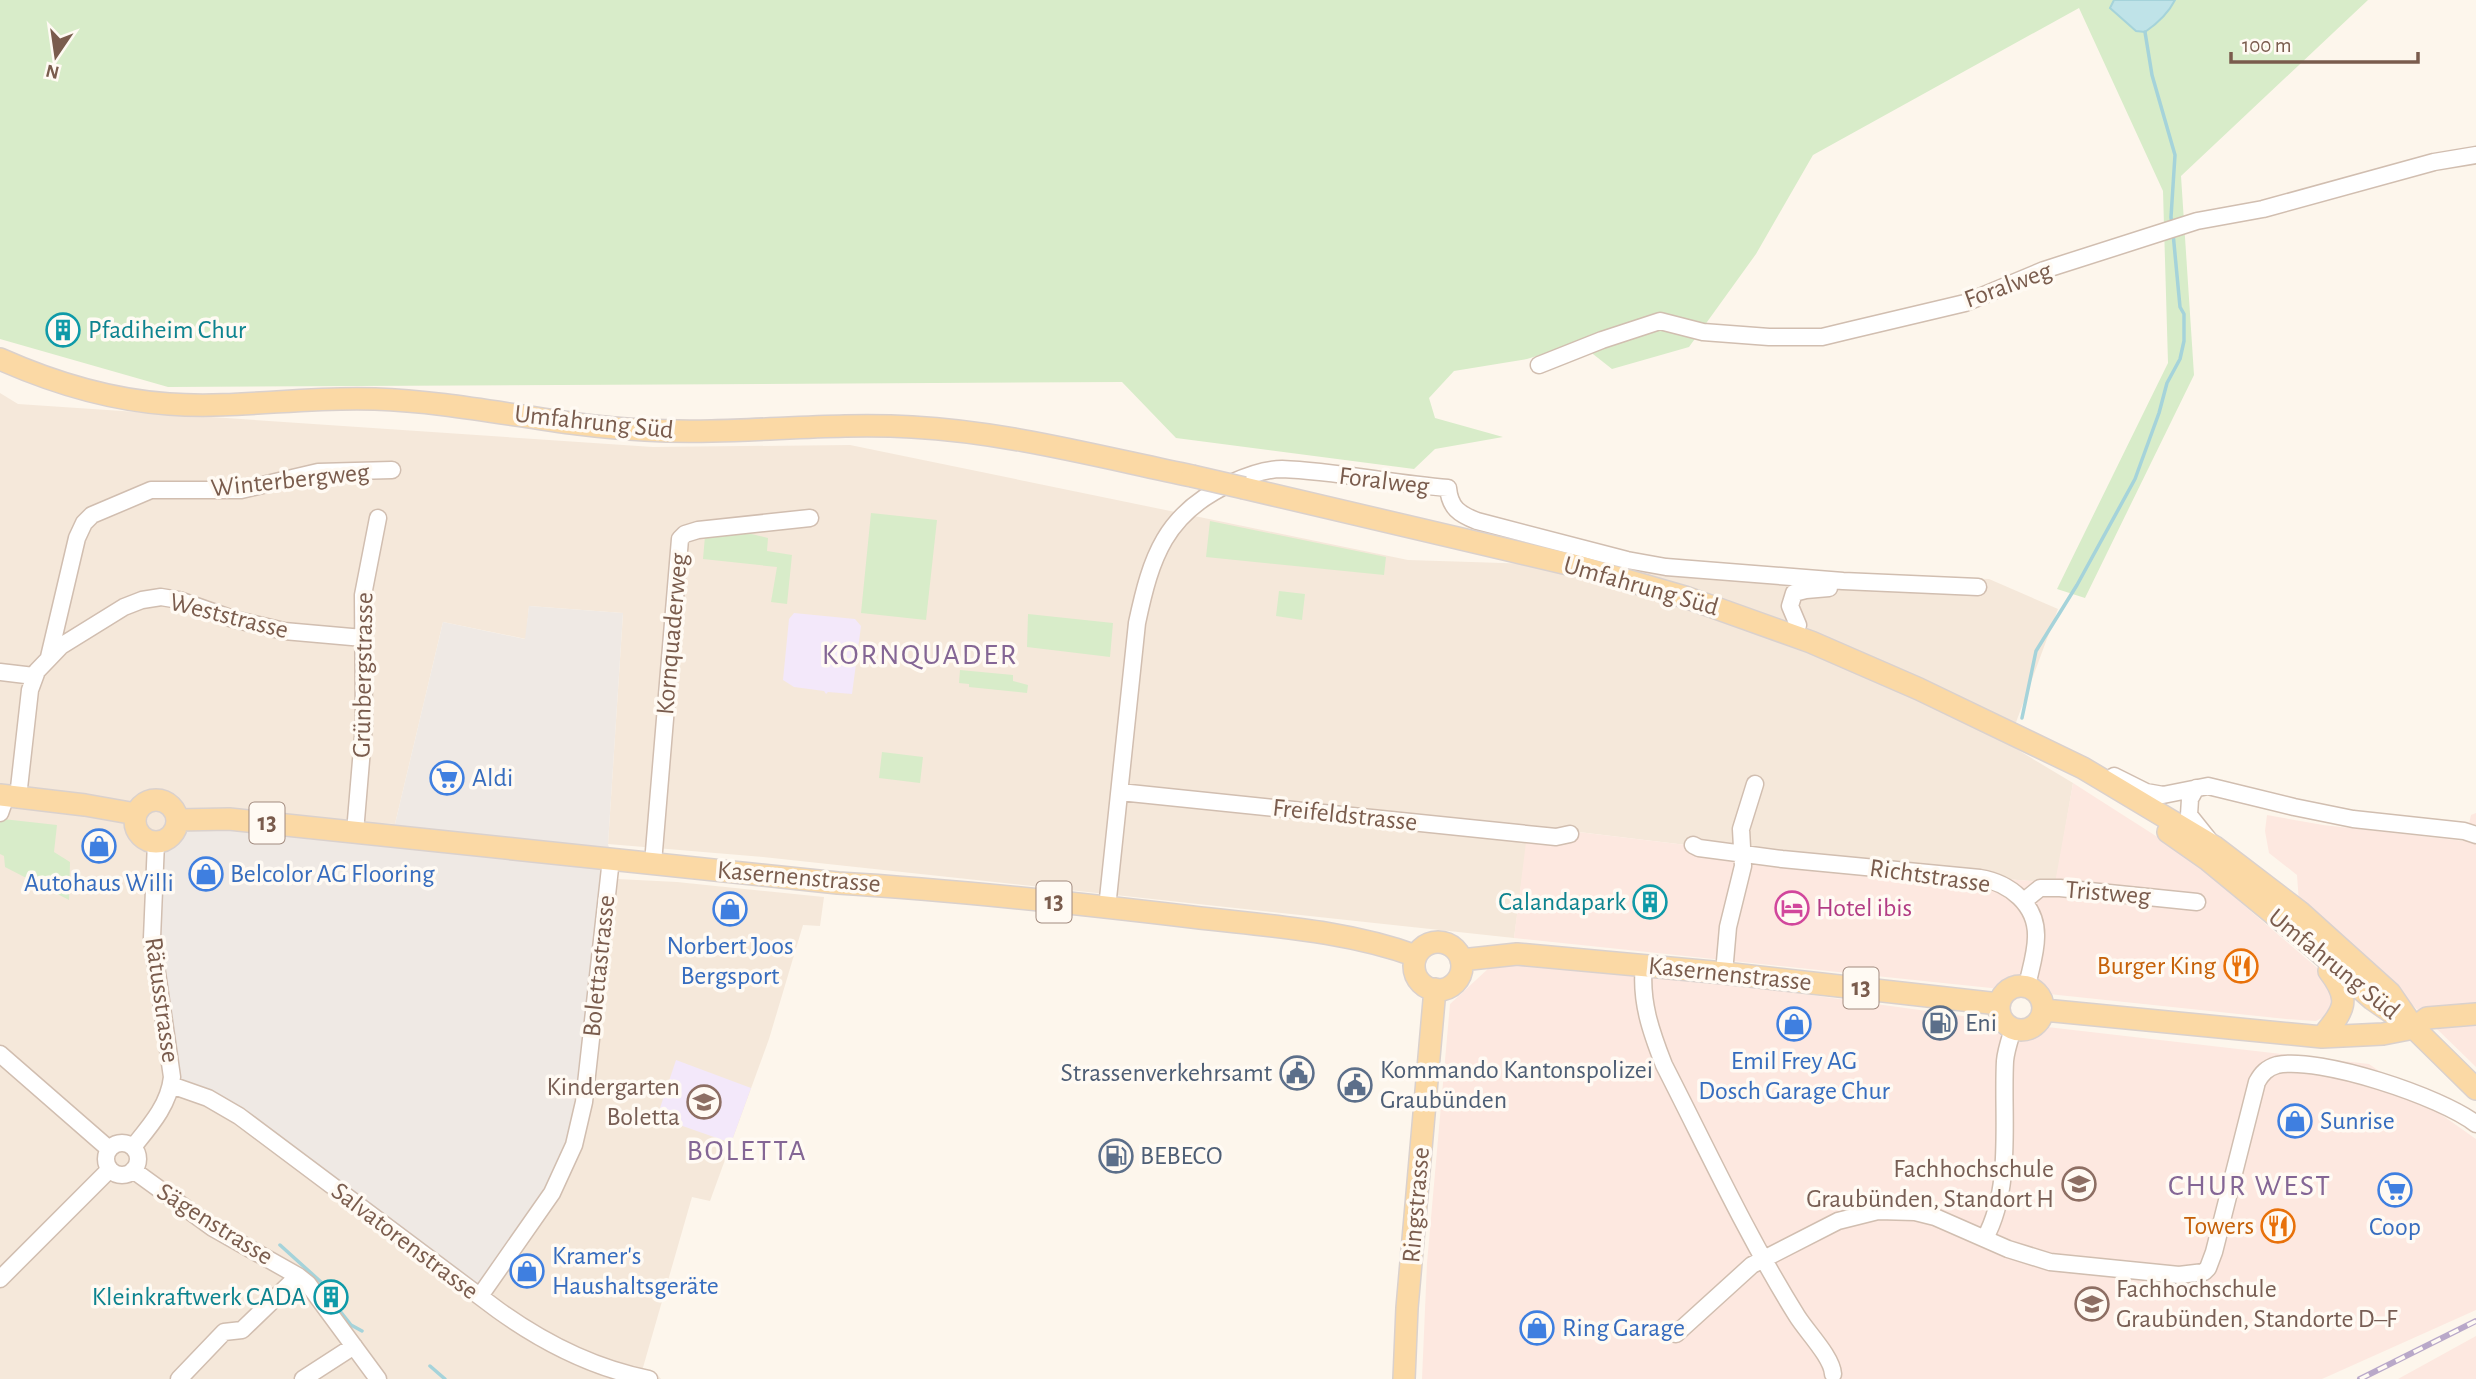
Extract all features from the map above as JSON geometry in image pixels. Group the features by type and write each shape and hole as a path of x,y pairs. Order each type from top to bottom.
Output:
{"main road":[{"name":"Umfahrung Süd","path":"0,359 73,387 120,398 169,404 218,405 374,399 421,402 569,423 648,430 913,427 983,435 1056,447 1192,476 1542,558 1685,597 1832,651 1941,699 2083,768 2215,847 2300,912 2390,993 2414,1028"},
{"name":"Umfahrung Süd","path":"2021,739 2135,809 2198,853 2310,943 2372,999 2414,1028"},
{"path":"161,799 173,806 178,820 172,836 156,842 143,838 136,827 136,814 145,802 161,799"},
{"path":"6,800 85,804 136,814"},
{"name":"Kasernenstrasse","path":"178,820 229,819 1107,908 1315,931 1371,942 1416,956"},
{"path":"1445,943 1458,953 1461,960 1458,979 1448,987 1435,989 1422,983 1417,977 1414,963 1416,956 1428,944 1445,943"},
{"path":"2310,943 2344,995 2342,1011 2322,1037"},
{"name":"Kasernenstrasse","path":"1461,960 1517,954 1724,973 1999,1004"},
{"path":"2027,986 2038,993 2044,1003 2044,1010 2035,1027 2020,1031 2001,1019 1999,1004 2012,988 2027,986"},
{"name":"Ringstrasse","path":"1404,1379 1407,1308 1435,989"},
{"path":"2044,1010 2322,1037 2373,1035 2414,1028 2427,1018 2476,1014"},
{"path":"2414,1028 2476,1089"}],"street":[{"name":"Foralweg","path":"1539,365 1660,321 1703,332 1733,336 1808,337 1832,334 1965,303 2044,270 2197,221 2263,209 2434,162 2476,155"},
{"name":"Foralweg","path":"1107,908 1137,624 1144,588 1160,548 1173,525 1189,508 1211,492 1246,476 1280,469 1448,488 1449,500 1457,510 1477,521 1627,560 1665,567 1843,581 1978,587"},
{"name":"Winterbergweg","path":"48,657 77,538 84,523 93,515 141,493 157,489 242,490 327,471 392,470"},
{"name":"Grünbergstrasse","path":"355,832 364,725 363,588 378,518"},
{"name":"Kornquaderweg","path":"653,863 680,539 685,534 698,530 810,518"},
{"path":"1798,625 1790,606 1794,593 1840,586 1843,581"},
{"name":"Weststrasse","path":"6,800 34,676 48,657 124,607 156,598 179,600 240,621 284,631 363,638"},
{"path":"0,673 34,676"},
{"path":"2083,768 2105,771 2146,792 2163,795 2208,786 2353,819 2464,831 2476,835"},
{"path":"1724,973 1728,927 1743,866 1741,829 1755,784"},
{"path":"2196,789 2190,799 2189,815 2215,847"},
{"name":"Freifeldstrasse","path":"1120,792 1556,837 1570,834"},
{"name":"Rätusstrasse","path":"133,1147 159,1114 169,1096 171,1085 171,1061 157,986 152,938 156,842"},
{"path":"1693,845 1742,854"},
{"name":"Richtstrasse","path":"1742,854 1987,879 2006,887 2024,901 2030,910 2036,936 2027,986"},
{"name":"Bolettastrasse","path":"480,1296 552,1193 574,1145 584,1102 611,859"},
{"name":"Tristweg","path":"2024,901 2040,888 2060,888 2197,902"},
{"path":"1644,965 1642,987 1645,1006 1651,1032 1664,1065 1796,1315 1830,1362 1837,1377"},
{"path":"1985,1238 1998,1201 2004,1143 2005,1058 2013,1029"},
{"path":"0,1054 108,1149"},
{"path":"1676,1334 1752,1265 1838,1221 1878,1212 1897,1210 1935,1217 2008,1249 2050,1262 2179,1275 2204,1272 2214,1252 2257,1082 2267,1069 2276,1066 2292,1064 2342,1070 2440,1103 2465,1115 2476,1124"},
{"name":"Salvatorenstrasse","path":"171,1085 193,1091 229,1108 520,1326 563,1350 614,1370 649,1379"},
{"path":"120,1143 133,1147 138,1158 133,1170 121,1175 110,1170 105,1159 108,1149 120,1143"},
{"path":"2,1272 110,1170"},
{"name":"Sägenstrasse","path":"133,1170 213,1227 298,1276 307,1284 377,1379"},
{"name":"Sägenstrasse","path":"179,1379 224,1332 242,1330 298,1276"},
{"path":"303,1379 354,1346"}],"shaded area":[{"path":"0,393 18,404 653,447 850,445 1408,560 1989,579 2058,609 2008,744 2073,783 2056,883 1902,871 1529,826 1514,938 763,857 608,844 623,613 529,606 526,639 443,622 395,824 165,813 617,879 677,882 824,897 820,926 803,925 769,1039 710,1201 692,1197 642,1371 657,1374 661,1379 0,1379"},
{"path":"529,606 623,613 608,844 617,879 580,1123 561,1167 478,1292 178,1083 154,940 165,813 395,824 443,622 525,639"},
{"path":"794,613 855,619 861,626 852,694 826,694 824,691 794,687 783,680 789,619"},
{"path":"2073,783 2184,854 2329,978 2335,1011 2316,1021 2286,1019 1514,938 1528,826 1902,871 2055,883"},
{"path":"2476,813 2476,1067 2398,991 2299,903 2297,875 2269,853 2265,831 2267,815 2323,825 2465,841 2471,815"},
{"path":"1515,963 1616,968 2021,1024 2369,1064 2476,1139 2476,1310 2322,1379 1422,1379 1427,1263 1450,1004 1490,967"},
{"name":"Kindergarten Boletta","path":"676,1060 751,1088 731,1143 657,1117"},
{"path":"2476,1336 2476,1379 2398,1379"}],"green space":[{"path":"0,0 2368,0 2181,176 2194,375 2085,598 2057,589 2168,363 2163,191 2079,8 1813,155 1756,254 1689,347 1612,369 1579,343 1527,359 1454,371 1429,398 1435,418 1503,437 1435,449 1414,469 1176,438 1122,382 168,387 0,339"},
{"path":"871,513 937,520 926,620 861,613"},
{"path":"1210,521 1386,557 1384,575 1206,557"},
{"path":"739,531 768,538 767,551 792,555 787,604 771,602 777,567 703,559 705,536"},
{"path":"1279,591 1305,594 1302,620 1276,616"},
{"path":"1028,614 1113,623 1110,657 1027,647"},
{"path":"960,670 1013,675 1013,681 1028,685 1027,693 969,687 969,684 959,683"},
{"path":"882,752 923,757 920,783 879,778"},
{"path":"3,819 57,825 54,852 70,862 69,900 5,867 4,856 0,854 0,823"}],"water":[{"path":"2114,0 2175,0 2162,18 2145,32 2136,31 2110,8"}],"waterway":[{"path":"2145,32 2152,75 2175,155 2172,225"},
{"path":"2022,718 2036,651 2077,585 2135,479 2167,383 2180,359 2184,341 2184,314 2180,307 2173,233"},
{"path":"280,1245 321,1282"},
{"path":"340,1311 351,1325 362,1331"},
{"path":"430,1366 445,1379"}],"railway":[{"path":"2360,1379 2476,1321"}],"place":[{"name":"Pfadiheim Chur","path":"63,330"},
{"name":"Aldi","path":"447,778"},
{"name":"Autohaus Willi","path":"99,846"},
{"name":"Belcolor AG Flooring","path":"206,874"},
{"name":"Calandapark","path":"1650,902"},
{"name":"Hotel ibis","path":"1792,908"},
{"name":"Norbert Joos Bergsport","path":"730,909"},
{"name":"Burger King","path":"2241,966"},
{"name":"Eni","path":"1940,1023"},
{"name":"Emil Frey AG Dosch Garage Chur","path":"1794,1024"},
{"name":"Strassenverkehrsamt","path":"1297,1073"},
{"name":"Kommando Kantonspolizei Graubünden","path":"1355,1085"},
{"name":"Kindergarten Boletta","path":"704,1102"},
{"name":"Sunrise","path":"2295,1121"},
{"name":"BEBECO","path":"1116,1156"},
{"name":"Fachhochschule Graubünden, Standort H","path":"2079,1184"},
{"name":"Coop","path":"2395,1190"},
{"name":"Towers","path":"2278,1226"},
{"name":"Kramer's Haushaltsgeräte","path":"527,1271"},
{"name":"Kleinkraftwerk CADA","path":"331,1297"},
{"name":"Fachhochschule Graubünden, Standorte D–F","path":"2092,1304"},
{"name":"Ring Garage","path":"1537,1328"}],"district":[{"name":"KORNQUADER","path":"920,655"},
{"name":"BOLETTA","path":"747,1151"},
{"name":"CHUR WEST","path":"2250,1186"}]}
